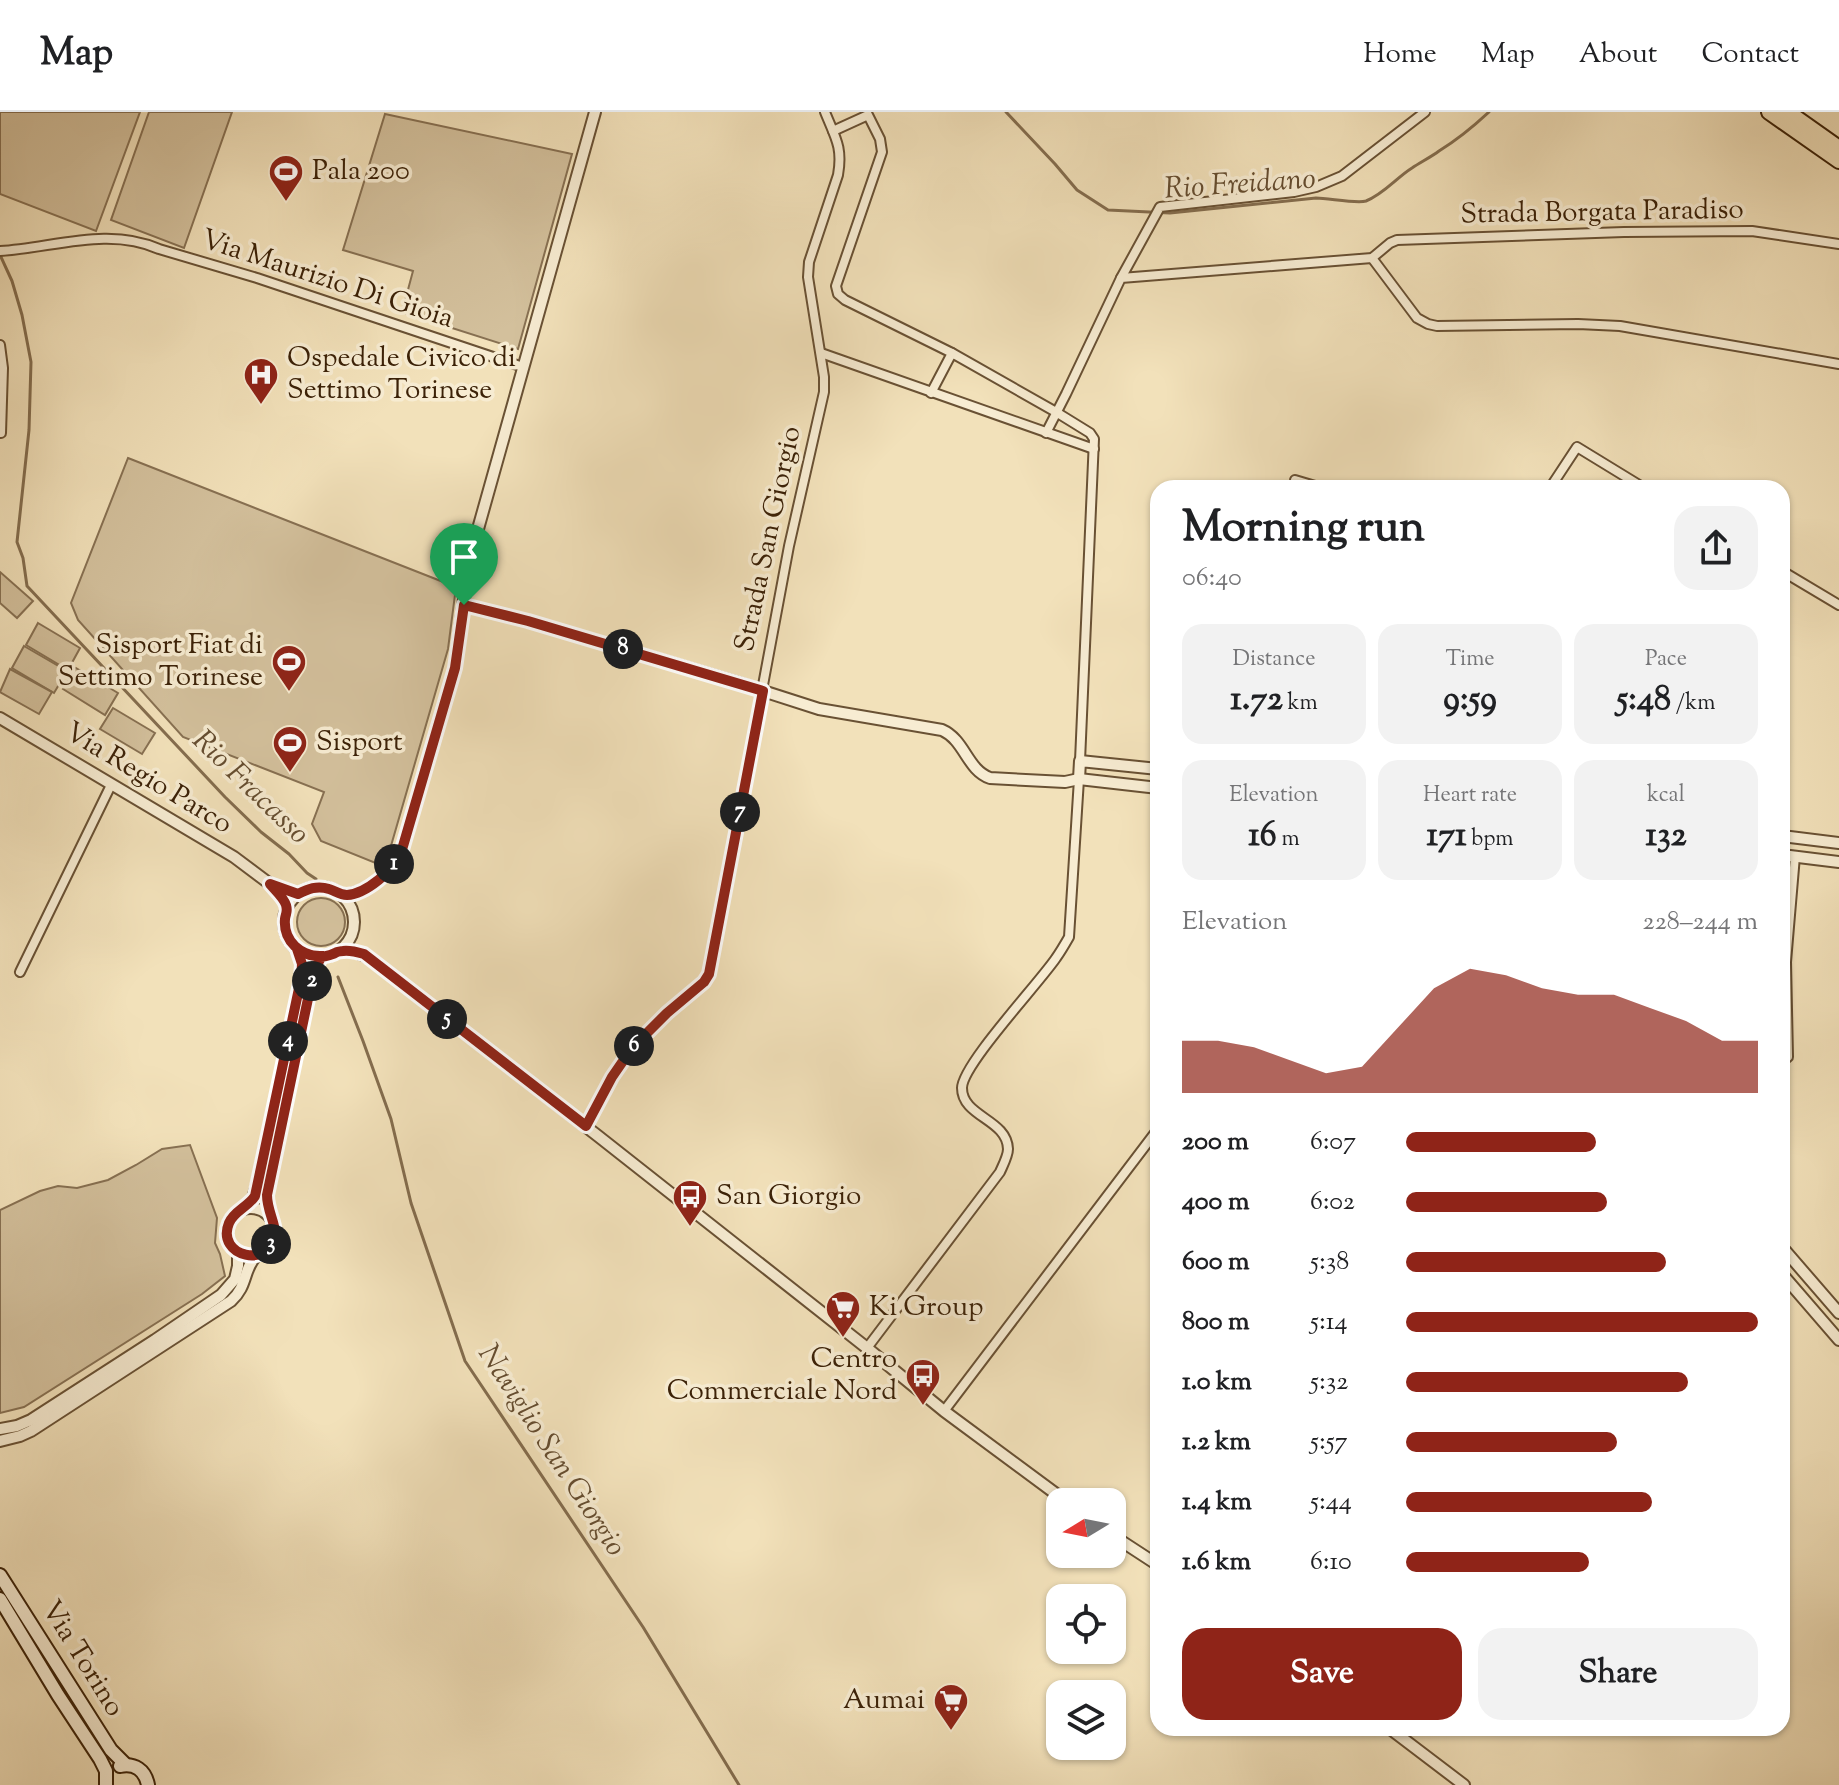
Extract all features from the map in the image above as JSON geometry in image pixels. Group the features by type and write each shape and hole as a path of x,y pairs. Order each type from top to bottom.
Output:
{"highway":[{"path":"1769,112 1839,161"},
{"path":"1788,112 1839,148"}],"main road":[{"name":"Via Torino","path":"0,1575 111,1750 126,1765 143,1772 148,1785"},
{"name":"Via Torino","path":"0,1599 100,1759 106,1771 106,1784"},
{"path":"106,1784 113,1770 126,1765"}],"street":[{"path":"341,895 364,890 387,872 401,853 455,668 469,561 595,112"},
{"name":"Strada San Giorgio","path":"586,1126 612,1077 632,1048 709,974 789,546 824,392 821,353 808,277 809,262 838,175 840,150 825,112"},
{"path":"1046,433 1121,278 1160,207 1316,187 1342,176 1425,112"},
{"path":"833,131 868,115 880,139 882,152 836,286 838,294 952,353 1056,412 1090,433 1094,439 1069,937 1057,958 964,1077 962,1089 966,1103 1004,1133 1008,1150 1000,1172 867,1348"},
{"name":"Strada Borgata Paradiso","path":"1121,278 1372,258 1397,240 1752,231 1839,244"},
{"name":"Via Maurizio Di Gioia","path":"1,251 116,238 145,243 523,367"},
{"path":"1372,258 1417,318 1428,324 1620,326 1839,364"},
{"path":"0,345 3,368 1,433"},
{"path":"821,353 1094,449"},
{"path":"931,393 952,353"},
{"path":"1555,480 1577,447 1631,480"},
{"path":"1790,576 1839,605"},
{"path":"464,605 528,621 819,709 945,731 956,739 976,770 985,777 1065,782 1079,779 1150,787"},
{"name":"Via Regio Parco","path":"0,718 234,857 270,884 287,909"},
{"path":"1080,761 1150,768"},
{"path":"20,972 111,785"},
{"path":"1790,837 1839,843"},
{"path":"1790,856 1839,862"},
{"path":"1790,915 1795,856"},
{"name":"Via Regio Parco","path":"270,884 298,894"},
{"path":"354,916 349,904 331,889 308,889 298,894 287,909 286,931 290,941 307,955 322,956 349,950 364,954"},
{"path":"339,951 352,933 354,916 364,890"},
{"path":"352,933 364,954 944,1411 1048,1488"},
{"path":"257,1255 238,1252 227,1233 231,1219 255,1196 302,972 297,949"},
{"path":"0,1441 31,1431 231,1301 243,1287 249,1265 257,1255 268,1249 275,1234 267,1195 314,970 322,956"},
{"path":"944,1411 1150,1140"},
{"path":"243,1209 258,1209 271,1219"},
{"path":"0,1429 31,1420 221,1295 235,1279 238,1252"},
{"path":"1790,1256 1839,1313"},
{"path":"1790,1283 1839,1340"},
{"path":"1126,1544 1150,1560"},
{"path":"1400,1736 1464,1785"}],"shaded area":[{"path":"0,112 140,112 96,231 0,194"},
{"path":"149,112 232,112 184,248 111,220"},
{"path":"385,114 572,154 518,349 402,312 413,271 343,250"},
{"name":"Sisport Fiat di Settimo Torinese","path":"128,458 456,587 448,649 386,863 378,864 321,841 312,824 324,792 183,737 78,620 71,603"},
{"path":"0,572 33,601 17,618 0,603"},
{"path":"38,623 80,648 68,670 26,645"},
{"path":"24,646 67,671 54,693 12,668"},
{"path":"76,668 118,693 105,715 63,689"},
{"path":"10,669 52,692 39,714 0,692"},
{"path":"113,708 155,733 142,754 100,729"},
{"path":"321,898 338,905 345,922 338,939 321,946 304,939 297,922 304,905"},
{"path":"190,1145 217,1218 215,1243 225,1276 202,1294 24,1407 0,1413 0,1210 58,1186 77,1188 108,1180 162,1149"}],"waterway":[{"name":"Rio Freidano","path":"1006,112 1077,190 1108,210 1170,213 1316,198 1366,201 1452,142 1489,112"},
{"name":"Rio Fracasso","path":"0,255 22,315 31,362 29,430 17,542 27,586 225,797 316,879"},
{"name":"Naviglio San Giorgio","path":"338,977 391,1119 411,1203 465,1361 643,1627 739,1785"}],"place":[{"name":"Pala 200","path":"286,203"},
{"name":"Ospedale Civico di Settimo Torinese","path":"261,406"},
{"name":"Sisport Fiat di Settimo Torinese","path":"289,693"},
{"name":"Sisport","path":"290,774"},
{"name":"San Giorgio","path":"690,1228"},
{"name":"Ki Group","path":"843,1339"},
{"name":"Centro Commerciale Nord","path":"923,1407"},
{"name":"Aumai","path":"951,1732"}],"route":[{"path":"464,605 455,668 396,862 355,894 341,895 319,887 298,894 270,884 286,904 286,931 290,941 307,955 322,956 314,970 267,1195 275,1234 268,1249 261,1254 245,1255 233,1248 227,1233 228,1226 236,1213 255,1196 301,979 302,964 297,949 307,955 318,957 322,956 329,956 349,950 364,954 586,1126 612,1077 632,1048 709,974 763,691 464,605"}]}
